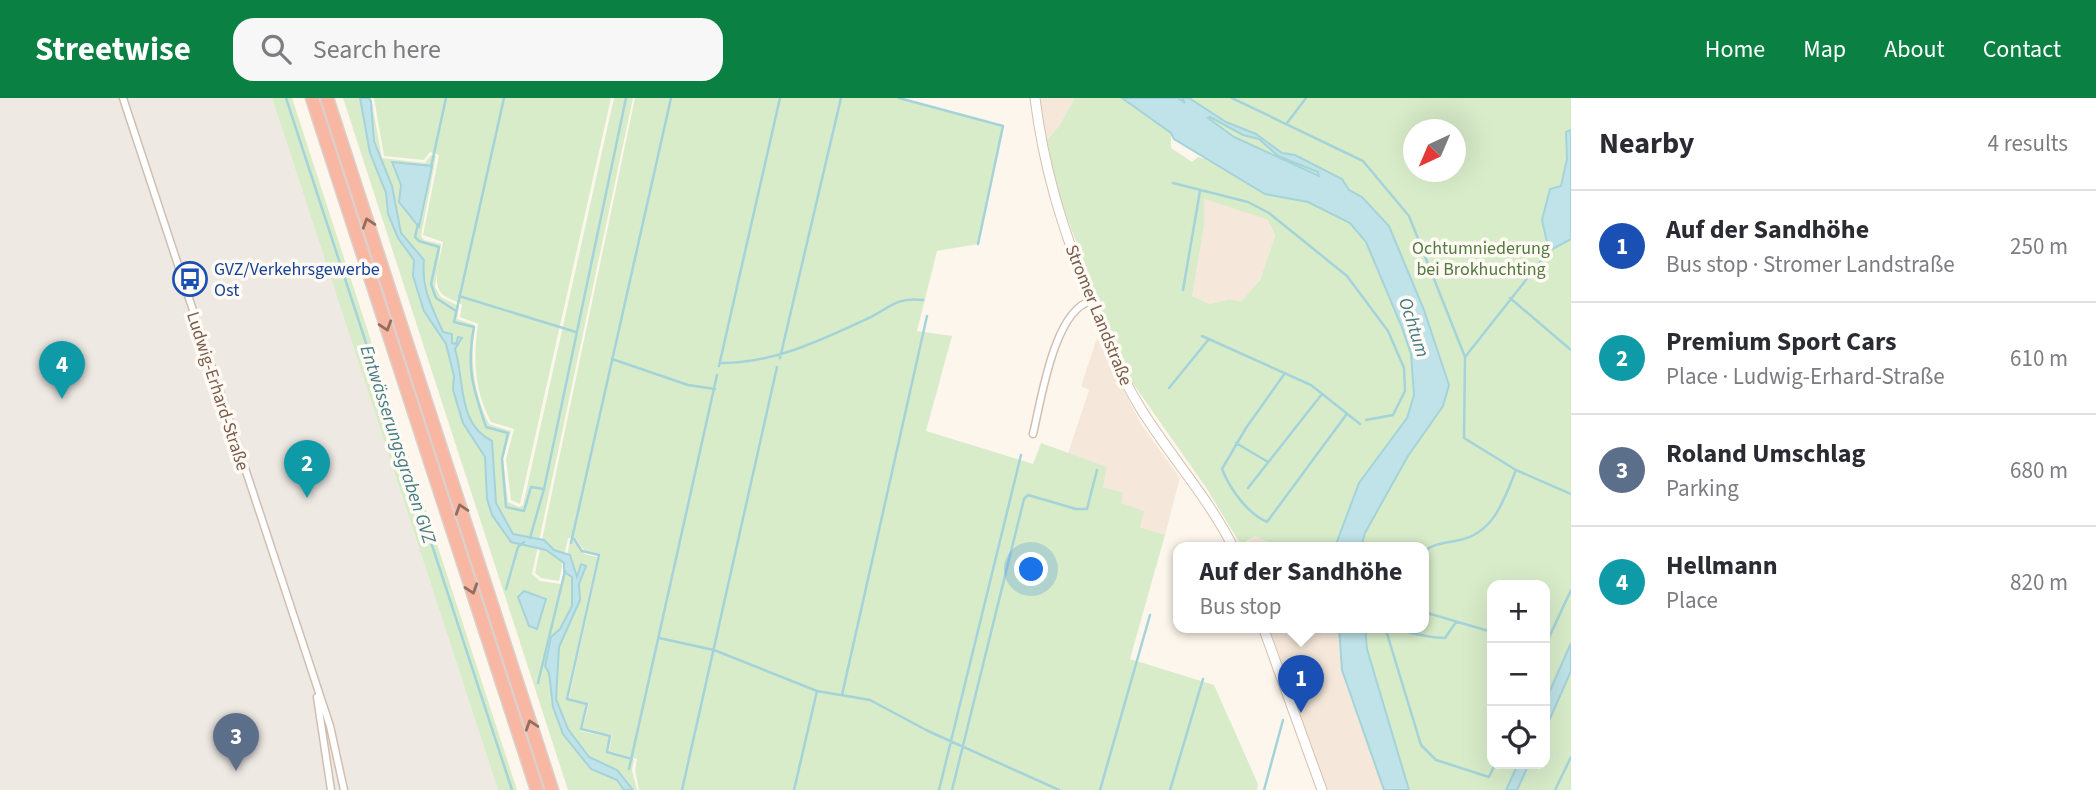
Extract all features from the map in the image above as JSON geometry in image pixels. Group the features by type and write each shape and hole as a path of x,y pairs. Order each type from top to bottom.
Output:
{"highway":[{"path":"312,98 537,790"},
{"path":"327,98 552,790"}],"main road":[{"name":"Stromer Landstraße","path":"1035,98 1041,146 1053,199 1091,301 1131,393 1204,497 1230,542"},
{"path":"1265,633 1322,790"}],"street":[{"name":"Ludwig-Erhard-Straße","path":"123,98 340,759 344,790"},
{"path":"1033,434 1062,327 1080,305 1091,301"},
{"name":"Ludwig-Erhard-Straße","path":"314,685 331,790"}],"shaded area":[{"path":"0,98 272,98 498,790 0,790"},
{"path":"1040,98 1075,98 1059,126 1047,140"},
{"path":"1204,199 1268,220 1275,237 1260,280 1241,303 1229,299 1210,304 1191,296 1204,226"},
{"path":"1097,338 1141,424 1180,478 1165,535 1140,527 1121,503 1068,453 1089,390 1081,386"},
{"path":"1255,536 1268,542 1248,542"},
{"path":"1271,633 1339,633 1342,670 1384,790 1326,790"}],"green space":[{"path":"272,98 292,98 517,790 498,790"},
{"path":"343,98 371,98 382,158 425,163 431,155 436,156 421,236 424,240 441,244 435,287 441,297 459,306 457,319 475,325 473,363 476,388 489,424 511,431 503,459 508,502 519,507 523,505 614,98 633,98 532,574 540,581 561,584 570,541 574,541 584,554 597,557 566,699 586,705 580,731 609,737 606,753 634,760 632,770 637,790 568,790"},
{"path":"374,98 611,98 520,504 511,500 506,459 514,429 491,422 478,386 475,362 478,324 460,317 462,305 439,289 437,276 443,242 423,235 439,155 430,152 424,160 384,156"},
{"path":"635,98 901,98 1003,126 978,244 937,251 917,331 952,336 926,431 1033,464 1041,443 1107,467 1103,487 1123,493 1121,503 1144,511 1140,527 1165,535 1130,659 1214,685 1258,784 1257,790 639,790 635,770 637,759 609,751 612,735 582,730 589,704 569,698 600,555 585,551 576,539 568,538 559,581 541,578 535,573"},
{"path":"1075,98 1122,98 1171,133 1171,148 1192,162 1198,157 1205,159 1265,194 1308,202 1350,223 1366,242 1411,354 1414,395 1407,418 1359,483 1337,542 1268,542 1255,536 1246,542 1239,542 1207,489 1125,372 1059,196 1047,140 1059,126","holes":["1204,199 1268,220 1275,236 1260,280 1241,302 1229,299 1210,304 1192,296 1204,226"]},
{"name":"Ochtumniederung bei Brokhuchting","path":"1138,98 1571,98 1571,790 1390,790 1350,633 1429,633 1429,542 1347,542 1413,421 1418,345 1362,225"}],"water":[{"path":"360,98 369,98 371,102 374,141 392,186 401,233 424,260 424,280 431,306 443,332 452,334 452,343 456,344 458,337 462,338 455,349 464,401 473,424 492,441 496,503 513,534 544,540 554,550 570,555 577,577 581,564 586,566 579,584 580,600 559,647 556,699 568,729 589,757 617,770 633,790 624,790 617,780 591,769 563,734 553,707 549,673 545,666 551,637 560,629 572,606 572,577 564,572 564,563 546,550 511,542 492,515 487,499 485,457 463,423 453,390 454,376 446,344 424,311 413,276 414,260 398,238 388,214 386,193 370,153"},
{"name":"Ochtum","path":"1122,98 1178,98 1185,103 1182,98 1189,98 1226,122 1256,134 1282,153 1295,155 1342,179 1349,190 1362,197 1389,226 1424,310 1449,385 1443,406 1408,456 1362,542 1337,542 1359,483 1407,418 1414,395 1411,354 1366,242 1350,223 1308,202 1265,194 1174,139 1171,133","holes":["1208,118 1243,135 1259,139 1278,156 1318,172 1319,176 1234,137"]},
{"path":"1571,130 1571,239 1549,251 1542,220 1550,189 1561,186 1567,159 1566,132"},
{"path":"392,162 432,166 419,227 399,202 401,185"},
{"path":"524,591 546,599 537,629 529,626 518,597"},
{"path":"1339,633 1366,633 1367,649 1409,790 1384,790 1342,670"},
{"path":"1571,643 1571,671 1550,719 1550,691"},
{"path":"1516,769 1527,769 1517,790 1506,790"}],"waterway":[{"name":"Entwässerungsgraben GVZ","path":"286,98 512,790"},
{"path":"431,167 446,98"},
{"path":"504,98 454,322 474,327 472,378 486,427 508,433 502,459 506,507 524,511 531,487 544,489"},
{"path":"530,538 544,489 626,98"},
{"path":"571,543 671,98"},
{"path":"719,366 780,98"},
{"path":"780,358 841,98"},
{"path":"899,98 1003,126 978,244"},
{"path":"1232,98 1363,161 1409,216 1465,357"},
{"path":"1287,123 1306,98"},
{"path":"1173,183 1248,202 1269,213 1347,276 1388,331 1404,368 1405,391 1393,415 1366,420"},
{"path":"1183,290 1200,191"},
{"path":"418,224 415,237 419,241 439,247 431,284 436,298 456,311"},
{"path":"1549,251 1465,357 1464,438 1516,470 1571,494"},
{"path":"459,296 576,332"},
{"path":"1510,298 1571,350"},
{"path":"720,363 778,355 833,334 900,301 923,300"},
{"path":"842,695 927,316"},
{"path":"1202,336 1311,385 1360,424"},
{"path":"1169,388 1209,339"},
{"path":"612,359 688,385 715,389"},
{"path":"682,790 777,367"},
{"path":"1285,373 1246,428 1222,469 1240,500 1260,518 1267,522 1346,415"},
{"path":"629,769 717,375"},
{"path":"1248,488 1322,394"},
{"path":"1236,443 1268,462"},
{"path":"939,790 1021,455"},
{"path":"952,790 1024,499 1028,495 1076,509 1087,509 1097,470"},
{"path":"1429,548 1472,536 1482,530 1497,513 1516,470"},
{"path":"574,539 582,551 599,555 567,699 587,704 581,729 610,736 607,752 632,759"},
{"path":"506,589 518,547 524,542"},
{"path":"538,683 565,571"},
{"path":"1546,643 1571,590"},
{"path":"1429,613 1487,631"},
{"path":"1100,790 1150,615"},
{"path":"1413,633 1445,638 1456,622"},
{"path":"1387,633 1421,745 1436,760 1489,777 1493,769"},
{"path":"659,638 714,650 817,691 870,700 928,731 1059,790"},
{"path":"1170,790 1203,679"},
{"path":"794,790 817,691"},
{"path":"1264,790 1283,720"},
{"path":"1555,790 1571,757"}],"place":[{"name":"GVZ/Verkehrsgewerbe Ost","path":"190,279"},
{"name":"Hellmann","path":"62,399"},
{"name":"Premium Sport Cars","path":"307,498"},
{"name":"Auf der Sandhöhe","path":"1301,713"},
{"name":"Roland Umschlag","path":"236,771"}]}
